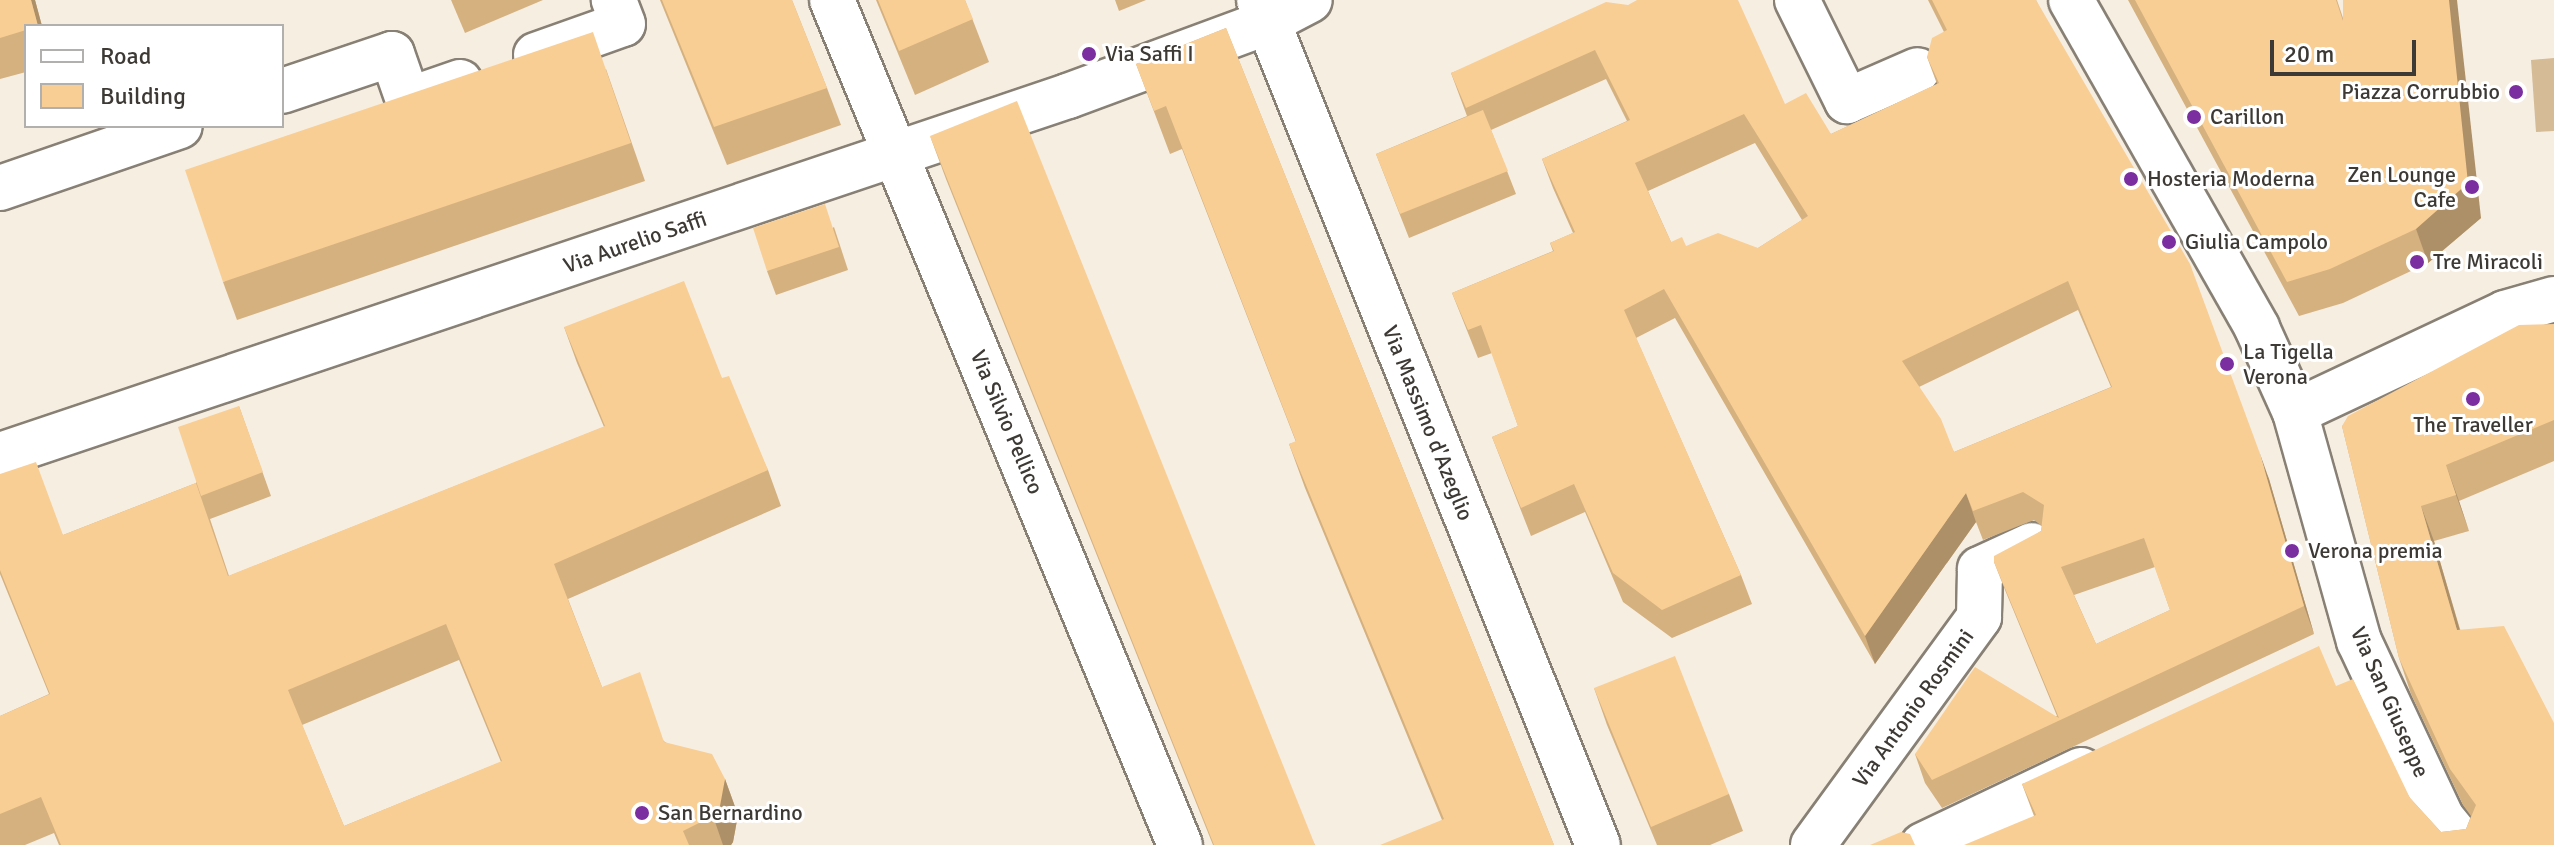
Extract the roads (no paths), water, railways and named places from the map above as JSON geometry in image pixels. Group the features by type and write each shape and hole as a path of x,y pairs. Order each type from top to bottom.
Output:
{"street":[{"path":"284,90 392,54 408,100 623,24 614,0"},
{"name":"Via Silvio Pellico","path":"832,0 1180,845"},
{"name":"Via Aurelio Saffi","path":"0,455 896,155 1263,11 1310,0"},
{"path":"1797,0 1847,101 1918,70"},
{"name":"Via San Giuseppe","path":"2071,0 2257,328 2295,412 2343,647 2442,818 2464,845"},
{"name":"Via Massimo d'Azeglio","path":"1263,11 1598,845"},
{"path":"0,188 174,128"},
{"path":"2295,412 2505,313 2554,299"},
{"name":"Via Antonio Rosmini","path":"1813,845 1979,617 1980,569 2032,545"},
{"path":"1923,845 2113,755"}],"place":[{"name":"Via Saffi I","path":"1089,54"},
{"name":"Piazza Corrubbio","path":"2516,92"},
{"name":"Carillon","path":"2194,117"},
{"name":"Hosteria Moderna","path":"2131,179"},
{"name":"Zen Lounge Cafe","path":"2472,187"},
{"name":"Giulia Campolo","path":"2169,242"},
{"name":"Tre Miracoli","path":"2417,262"},
{"name":"La Tigella Verona","path":"2227,364"},
{"name":"The Traveller","path":"2473,399"},
{"name":"Verona premia","path":"2292,551"},
{"name":"San Bernardino","path":"642,813"}]}
